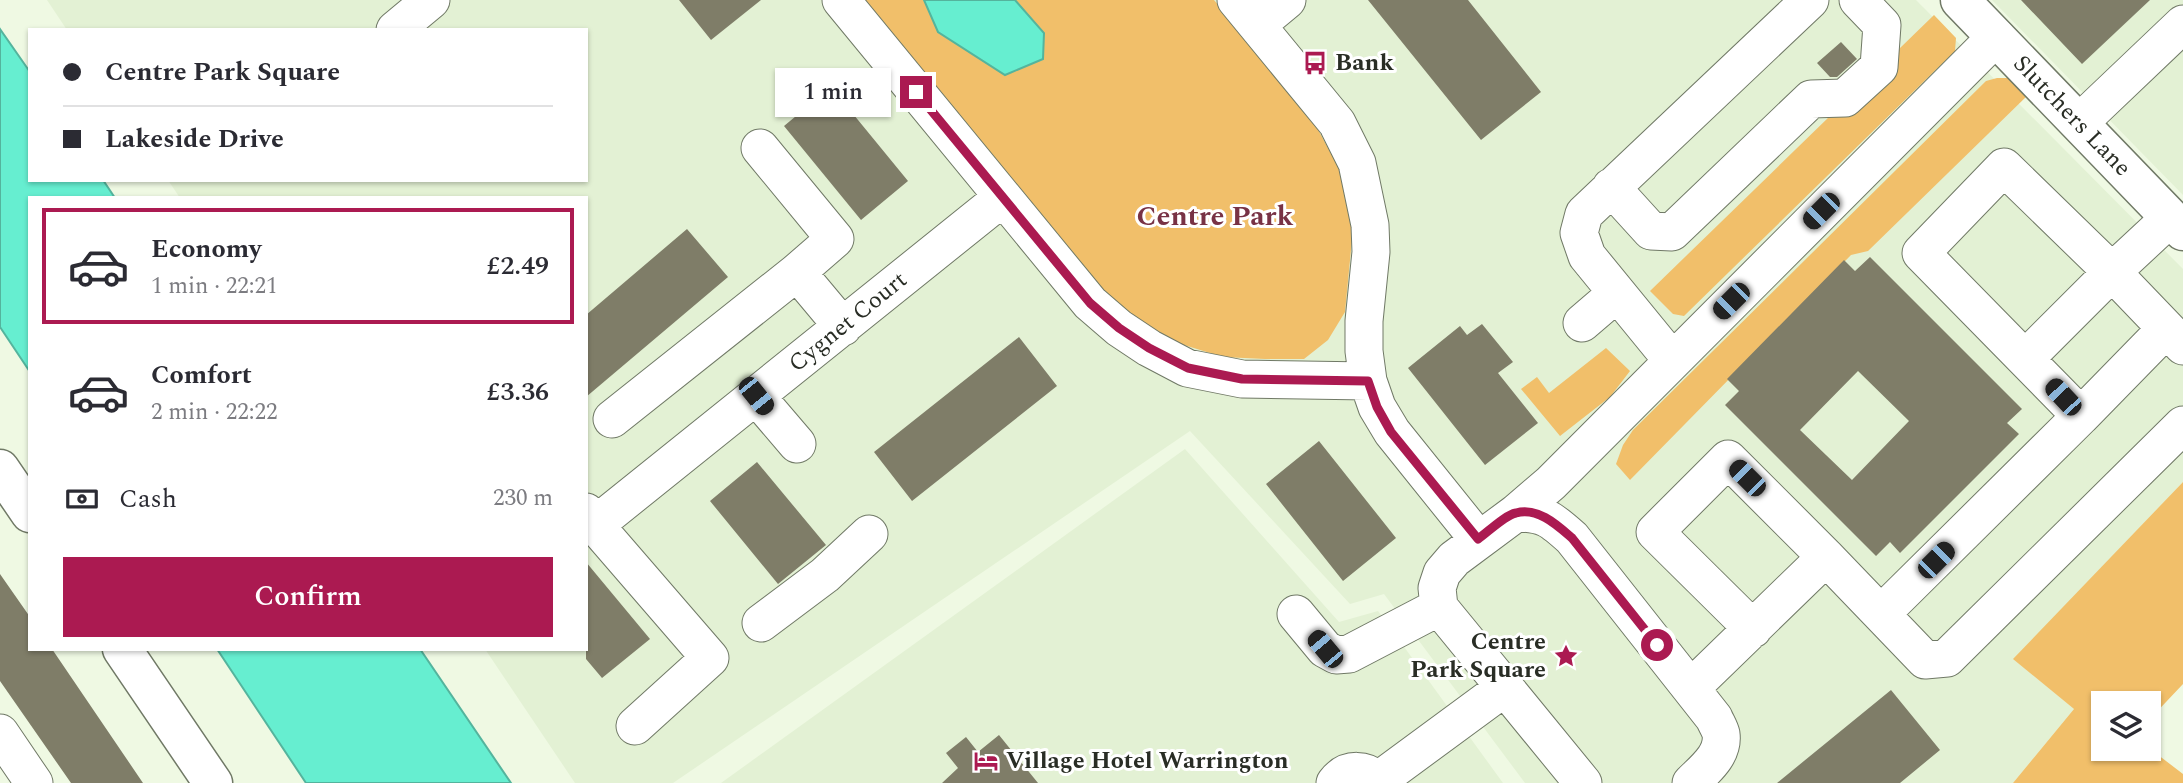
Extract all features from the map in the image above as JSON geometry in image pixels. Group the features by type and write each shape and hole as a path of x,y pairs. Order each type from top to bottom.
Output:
{"highway":[{"name":"Slutchers Lane","path":"1960,0 2176,225"},
{"path":"0,469 28,510"},
{"path":"123,651 213,783"}],"street":[{"path":"397,28 431,0"},
{"path":"841,0 1090,303 1119,328 1149,348 1188,368 1242,379 1368,381"},
{"path":"1287,0 1246,13 1337,123 1357,163 1370,225 1371,252 1364,321 1364,351 1368,381 1377,407 1391,432 1478,539"},
{"path":"1672,360 1587,256 1579,233 1584,214 1810,0"},
{"path":"1611,187 1651,231 1672,232 1811,99 1845,98 1879,67 1882,25 1858,0"},
{"path":"2079,123 2183,24"},
{"path":"1582,783 1439,607 1437,588 1442,573 1478,539 1516,513 1551,483 1996,37"},
{"path":"612,419 835,239 761,148"},
{"path":"1881,614 2081,416 2175,337 2004,167 1921,253 2081,416"},
{"name":"Cygnet Court","path":"590,518 756,396 1002,198"},
{"path":"2026,358 2112,272 2176,225"},
{"path":"797,272 842,327"},
{"path":"1581,323 1617,293"},
{"path":"756,396 797,444"},
{"path":"1753,629 1655,532 1728,459 1925,660 1947,659 2183,425"},
{"path":"1572,538 1572,493 1580,469 1604,429"},
{"path":"1516,513 1537,513 1556,523 1572,538 1714,718 1721,735 1720,749 1712,762 1691,783"},
{"path":"590,518 710,658 635,726"},
{"path":"761,624 825,575 869,534"},
{"path":"1691,688 1826,557"},
{"path":"1296,614 1325,649 1336,655 1349,654 1439,607"},
{"path":"1335,783 1347,773 1355,771 1372,775 1379,782 1504,688"},
{"path":"0,733 34,783"}],"shaded area":[{"name":"Centre Park","path":"47,0 1916,0 2183,269 2183,482 2014,659 2074,709 2013,783 1525,783 1384,594 1350,604 1190,431 673,783 575,783 486,651 588,651 588,196 179,196 169,182 588,182 588,28 66,28"},
{"path":"865,0 1214,0 1310,115 1345,179 1353,229 1345,312 1328,340 1304,359 1223,357 1171,341 1128,315 1097,286"},
{"path":"1992,0 2183,0 2183,195"},
{"path":"1934,15 1956,38 1955,51 1684,316 1673,314 1650,291"},
{"path":"2012,78 2028,95 1868,251 1851,255 1630,480 1616,464 1623,445 1633,430 1986,81"},
{"path":"1606,348 1630,371 1610,397 1560,436 1521,389 1537,377 1549,393"},
{"path":"1185,449 1339,622 1378,611 1503,783 721,783"},
{"path":"2183,482 2183,684 2161,707 2161,691 2091,691 2091,761 2161,761 2161,757 2183,774 2183,783 2013,783 2074,709 2013,659"}],"water":[{"path":"924,0 1015,0 1044,33 1043,59 1005,75 938,32"},
{"path":"0,29 28,69 28,182 104,182 114,196 28,196 28,369 0,327"},
{"path":"218,651 421,651 511,783 306,783"}],"building":[{"path":"679,0 761,0 711,40"},
{"path":"1368,0 1468,0 1541,92 1481,140"},
{"path":"2021,0 2150,0 2082,64"},
{"path":"1841,42 1857,59 1837,77 1830,77 1817,63"},
{"path":"831,87 908,181 861,220 784,126"},
{"path":"687,229 728,277 588,395 588,313"},
{"path":"1870,257 2022,409 2007,423 2019,434 1900,553 1890,542 1876,556 1725,405 1739,391 1727,379 1844,260 1855,271","holes":["1858,371 1909,421 1852,480 1800,430"]},
{"path":"1482,324 1513,362 1498,373 1538,423 1485,465 1408,368 1460,326 1467,335"},
{"path":"1019,337 1057,386 912,501 874,452"},
{"path":"1319,441 1396,538 1343,581 1266,484"},
{"path":"757,462 826,545 778,584 710,501"},
{"path":"588,564 650,639 602,678 586,659"},
{"path":"0,574 28,614 28,651 53,651 143,783 71,783 0,681"},
{"path":"1891,690 1940,750 1900,783 1777,783"},
{"name":"Village Hotel Warrington","path":"999,735 1038,783 942,783 958,768 946,753 966,737 978,752"}],"place":[{"name":"Bank","path":"1315,63"},
{"name":"Centre Park Square","path":"1566,656"},
{"name":"Village Hotel Warrington","path":"986,761"}],"district":[{"name":"Centre Park","path":"1215,216"}],"route":[{"path":"916,92 1090,303 1119,328 1149,348 1188,368 1242,379 1368,381 1377,407 1391,432 1478,539 1516,513 1537,513 1556,523 1572,538 1657,645"}]}
